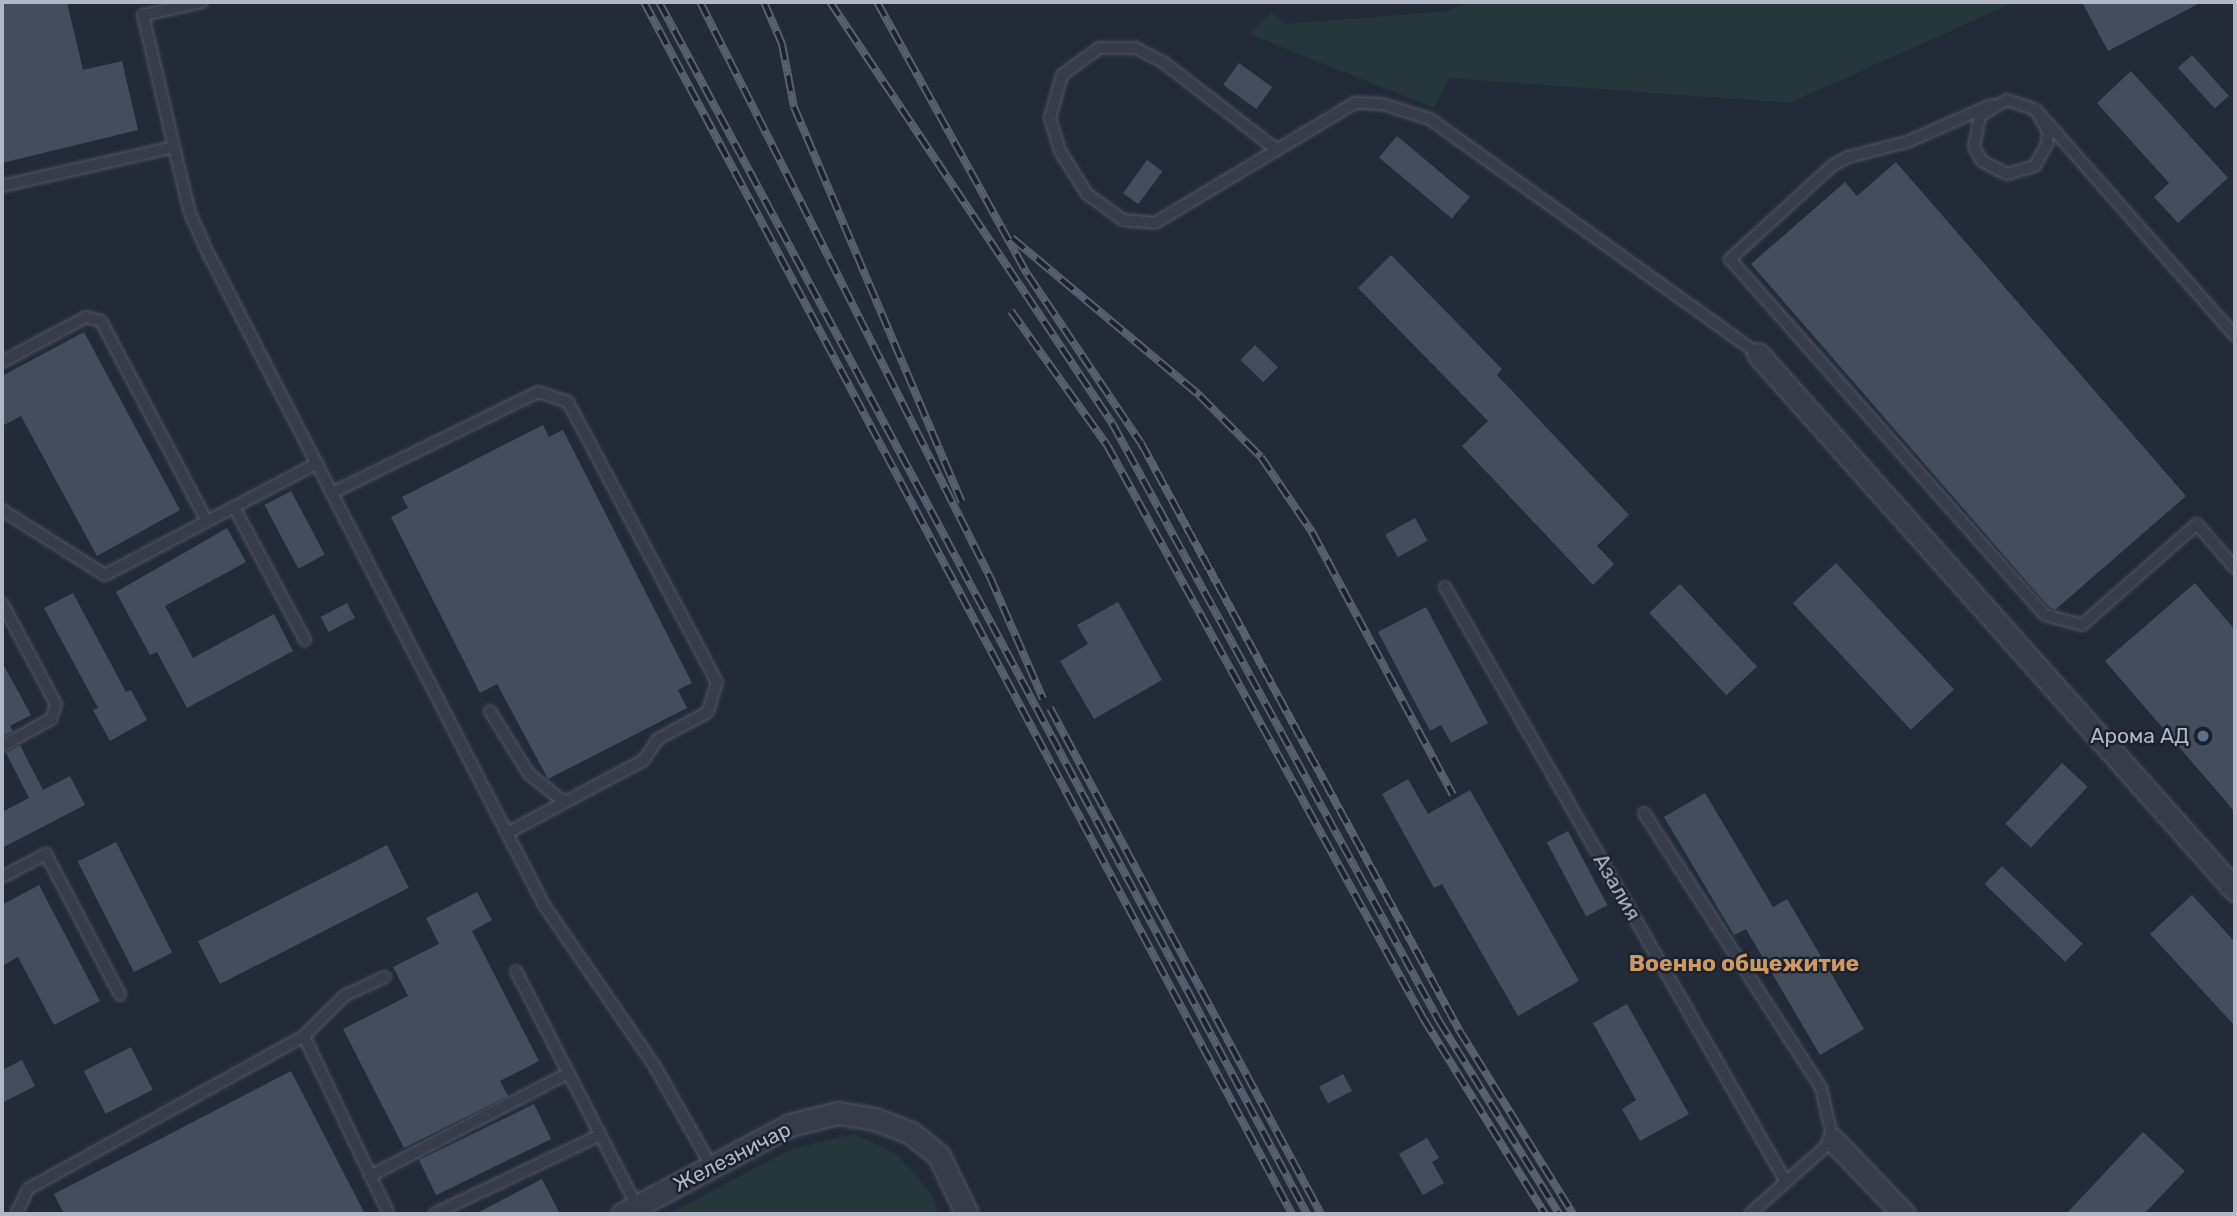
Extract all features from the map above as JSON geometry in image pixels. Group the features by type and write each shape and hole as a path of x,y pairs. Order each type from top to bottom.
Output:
{"street":[{"path":"1758,354 2235,890"},
{"name":"Железничар","path":"629,1210 790,1125 838,1113 875,1119 911,1133 939,1156 967,1214"},
{"path":"1832,1139 1904,1214"}],"lane":[{"path":"202,2 143,15 190,214 544,905 654,1065 712,1167"},
{"path":"1277,150 1163,62 1136,48 1099,48 1062,75 1049,118 1060,151 1087,194 1123,219 1155,223 1277,150 1355,103 1382,104 1430,120 1758,354"},
{"path":"2235,336 2036,110 2007,100 1907,142 1848,157 1832,166 1730,259 2045,615 2082,625 2197,524 2235,568"},
{"path":"1992,105 1980,116 1975,147 1982,161 2007,174 2022,173 2043,156 2048,132 2036,110"},
{"path":"2,186 174,147"},
{"path":"2,362 86,317 101,321 207,521"},
{"path":"332,493 538,392 569,402 717,682 708,712 657,739 644,760 507,832"},
{"path":"2,510 105,575 317,463"},
{"path":"234,507 305,640"},
{"name":"Азалия","path":"1445,587 1786,1182"},
{"path":"2,603 56,704 51,719 2,746"},
{"path":"490,711 529,774 564,802"},
{"path":"1644,813 1821,1088 1832,1139 1749,1214"},
{"path":"2,877 46,854 120,995"},
{"path":"516,971 600,1135 629,1210"},
{"path":"16,1214 28,1189 304,1036 344,996 385,976"},
{"path":"304,1036 389,1214"},
{"path":"370,1176 569,1073"},
{"path":"434,1214 600,1135"}],"shaded area":[{"path":"1468,2 2015,2 1790,103 1449,78 1434,108 1249,34 1271,13 1285,24 1448,11"},
{"path":"854,1134 897,1154 933,1196 938,1214 669,1214 791,1149"}],"building":[{"path":"2,2 67,2 83,70 122,61 138,130 2,163"},
{"path":"2082,2 2202,2 2108,51"},
{"path":"2192,55 2229,96 2215,109 2178,68"},
{"path":"1239,63 1272,87 1256,109 1223,85"},
{"path":"2131,71 2228,178 2178,223 2154,197 2169,183 2097,103"},
{"path":"1397,136 1470,197 1452,219 1379,157"},
{"path":"1147,160 1162,171 1138,204 1123,193"},
{"path":"1896,162 2186,496 2055,610 2048,606 1751,264 1845,182 1857,196"},
{"path":"1391,255 1502,369 1497,375 1629,515 1597,546 1614,564 1593,585 1462,446 1488,421 1358,288"},
{"path":"84,332 180,510 97,556 21,416 2,426 2,376"},
{"path":"1255,345 1278,367 1263,382 1240,360"},
{"path":"543,425 549,437 563,430 692,683 678,690 687,708 548,779 497,684 480,693 391,517 408,508 402,497"},
{"path":"291,491 325,555 298,569 265,505"},
{"path":"1415,518 1428,541 1398,557 1385,534"},
{"path":"227,528 246,562 165,606 193,658 274,614 293,651 187,708 157,652 150,655 116,592"},
{"path":"1836,563 1954,690 1911,730 1793,603"},
{"name":"Арома АД","path":"2195,583 2235,630 2235,812 2105,661"},
{"path":"1680,584 1757,667 1726,695 1649,613"},
{"path":"73,593 126,692 131,690 147,720 110,741 93,710 98,708 44,608"},
{"path":"1118,602 1162,680 1094,719 1060,661 1088,644 1077,625"},
{"path":"347,603 355,618 328,632 321,617"},
{"path":"1426,607 1488,723 1451,743 1441,725 1430,731 1378,632"},
{"path":"2,662 31,715 10,726 13,731 2,737"},
{"path":"20,745 43,790 70,776 85,805 2,848 2,812 29,798 6,753"},
{"path":"2062,763 2088,787 2031,848 2005,824"},
{"path":"1408,779 1428,814 1470,790 1579,981 1518,1016 1442,884 1434,888 1382,794"},
{"path":"1705,793 1773,907 1787,899 1864,1029 1820,1055 1746,929 1734,935 1664,817"},
{"path":"1568,831 1607,905 1586,916 1547,842"},
{"path":"116,842 172,952 134,972 78,862"},
{"path":"387,845 409,888 220,984 198,941"},
{"path":"2002,866 2083,944 2065,962 1985,884"},
{"path":"39,885 100,1001 54,1025 18,957 2,966 2,905"},
{"path":"477,892 492,920 472,931 539,1061 500,1081 508,1096 404,1148 343,1029 408,996 393,967 439,944 426,918"},
{"path":"2192,895 2235,942 2235,1026 2150,934"},
{"path":"1627,1004 1689,1114 1640,1141 1622,1109 1636,1100 1593,1023"},
{"path":"131,1047 153,1090 106,1114 84,1071"},
{"path":"22,1060 35,1086 2,1103 2,1070"},
{"path":"291,1071 365,1214 64,1214 54,1194"},
{"path":"1343,1074 1352,1091 1328,1103 1319,1087"},
{"path":"534,1104 551,1139 436,1195 419,1160"},
{"path":"2143,1132 2185,1171 2144,1214 2066,1214"},
{"path":"1427,1138 1439,1158 1432,1162 1444,1183 1423,1195 1399,1154"},
{"path":"542,1179 560,1214 475,1214"}],"railway":[{"path":"644,2 1292,1214"},
{"path":"659,2 1307,1214"},
{"path":"700,2 990,577 1043,699"},
{"path":"764,2 782,44 794,107 962,502"},
{"path":"830,2 1112,423 1439,1021 1559,1214"},
{"path":"877,2 1028,275 1141,443 1459,1030 1573,1214"},
{"path":"1012,238 1200,396 1261,457 1312,532 1453,795"},
{"path":"1011,311 1107,445 1423,1018 1545,1214"},
{"path":"1050,708 1321,1214"}],"place":[{"name":"Арома АД","path":"2203,736"}],"district":[{"name":"Военно общежитие","path":"1744,963"}]}
